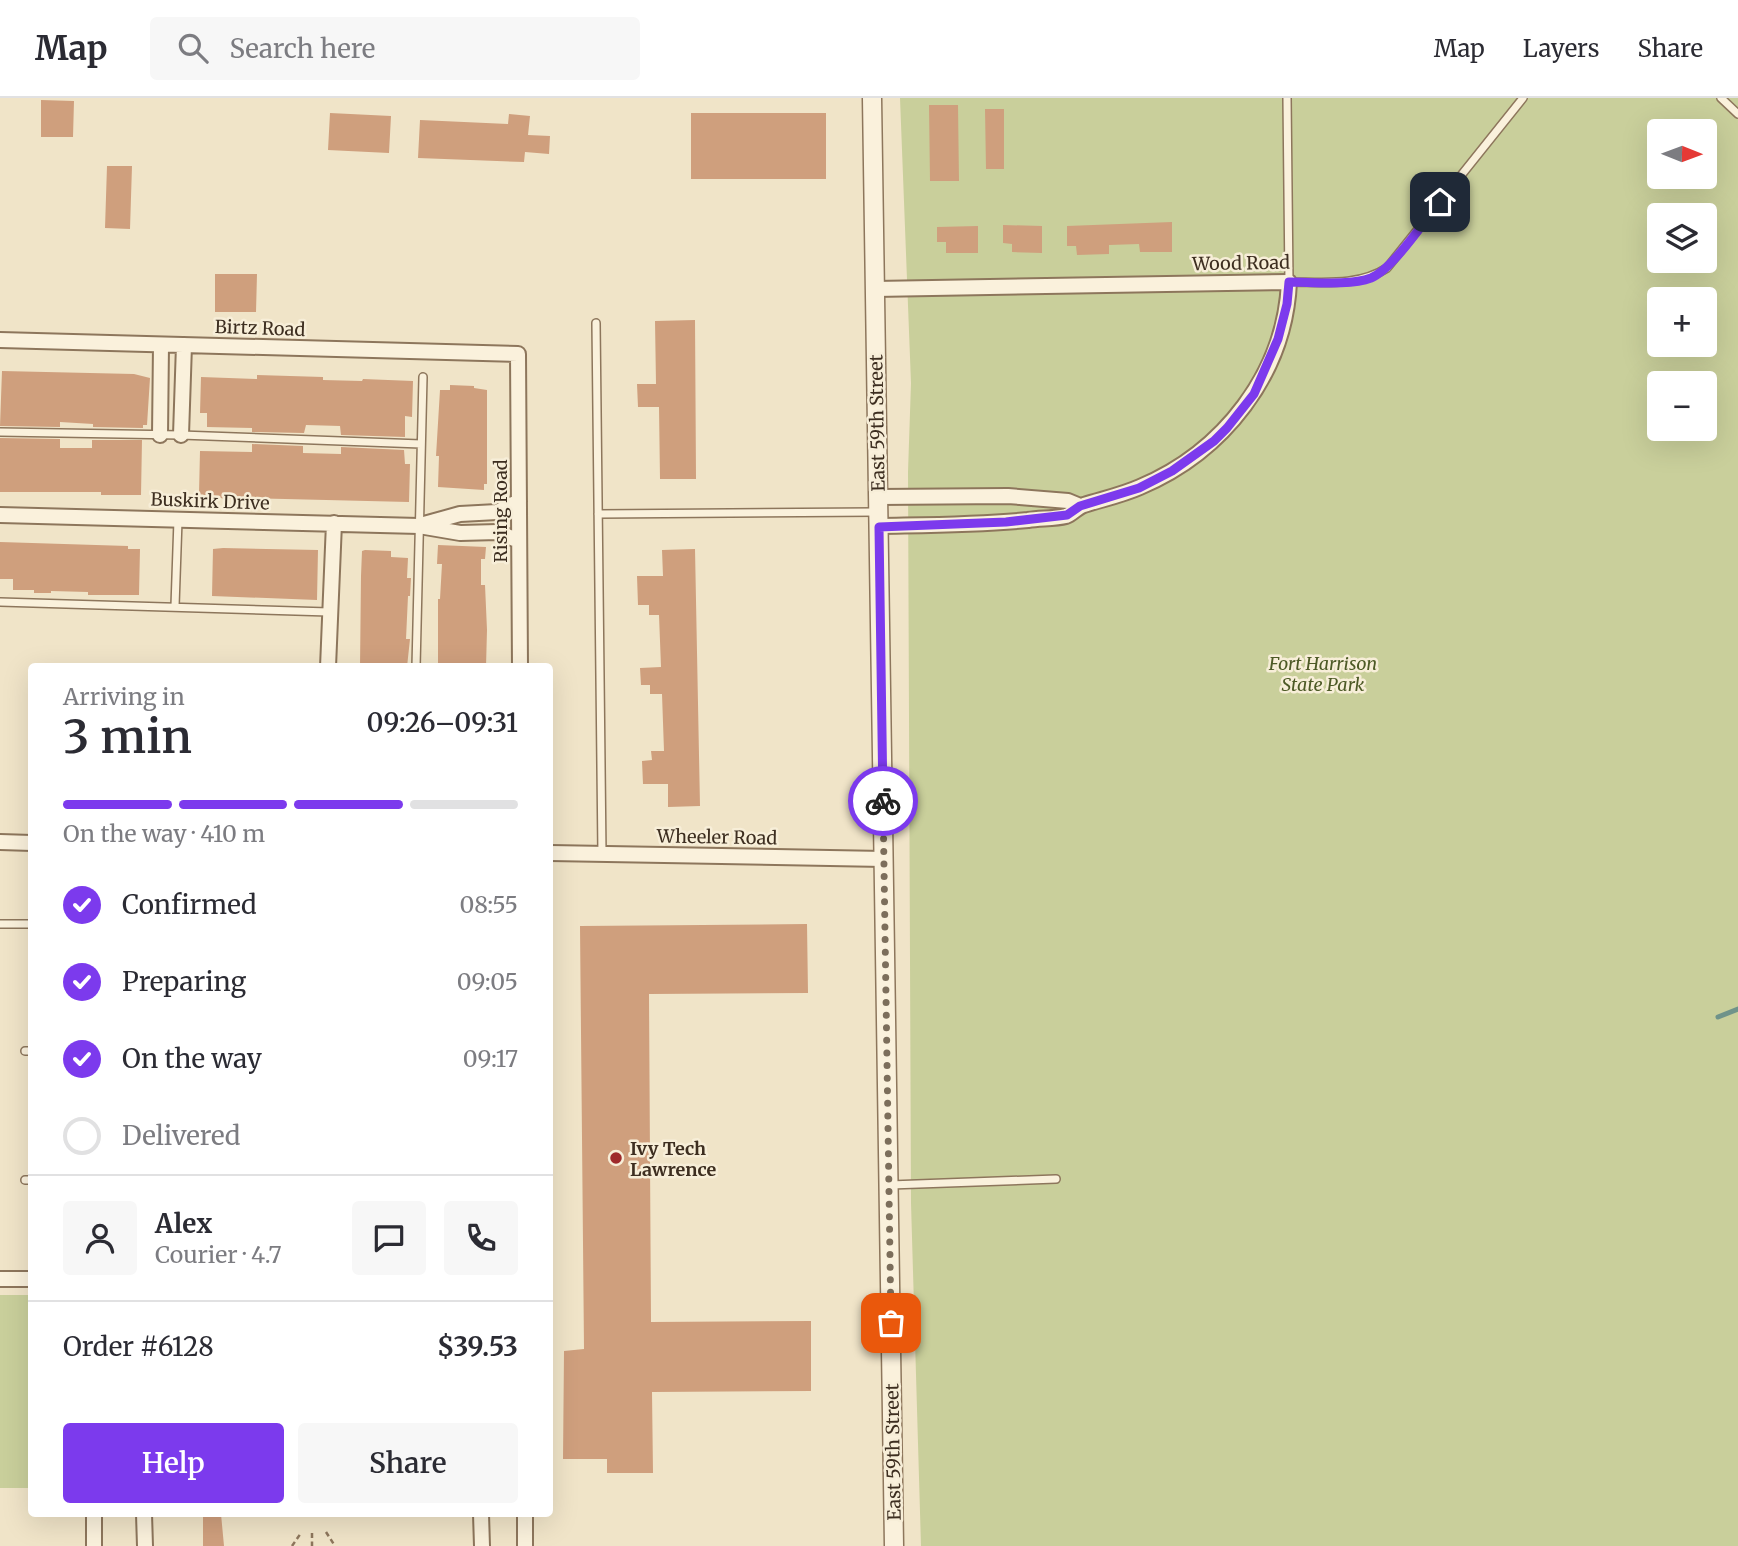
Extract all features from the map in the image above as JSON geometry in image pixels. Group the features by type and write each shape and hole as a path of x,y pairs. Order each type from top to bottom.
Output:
{"street":[{"name":"East 59th Street","path":"872,98 894,1546"},
{"name":"Wood Road","path":"875,289 1289,282"},
{"path":"878,512 1018,521 1067,515 1080,506 1112,498 1155,480 1200,452 1227,428 1254,394 1266,370 1283,322 1289,282"},
{"name":"Birtz Road","path":"0,340 518,354"},
{"path":"160,435 161,345"},
{"path":"181,435 184,345"},
{"name":"Rising Road","path":"518,354 520,663"},
{"path":"878,512 1008,496 1068,501 1080,506"},
{"name":"Buskirk Drive","path":"419,526 460,514 498,512 519,501"},
{"name":"Buskirk Drive","path":"0,515 419,526 460,533 498,532 519,541"},
{"path":"328,663 334,523"},
{"path":"0,842 28,843"},
{"name":"Wheeler Road","path":"553,853 884,859"},
{"path":"0,1279 28,1279"},
{"path":"94,1517 94,1546"},
{"path":"144,1517 145,1546"},
{"path":"481,1517 482,1546"},
{"path":"525,1517 525,1546"}],"lane":[{"path":"1287,98 1289,282"},
{"name":"Wood Road","path":"1289,282 1361,281 1387,268 1523,98"},
{"path":"1721,98 1738,114"},
{"path":"596,323 602,854"},
{"path":"416,663 423,377"},
{"path":"0,432 181,435 421,444"},
{"path":"598,514 878,512"},
{"path":"175,606 178,519"},
{"path":"0,602 329,612"},
{"path":"0,924 28,924"},
{"path":"889,1185 1056,1179"}],"path":[{"path":"326,1532 335,1546"},
{"path":"292,1546 301,1533"},
{"path":"312,1533 312,1546"}],"green space":[{"name":"Fort Harrison State Park","path":"900,98 1738,98 1738,1546 921,1546 911,1203 908,472 911,383"},
{"path":"0,1295 28,1295 28,1488 0,1488"}],"building":[{"path":"41,100 74,101 73,137 41,137"},
{"path":"929,105 958,105 959,181 930,181"},
{"path":"985,109 1004,109 1004,169 986,169"},
{"path":"330,113 391,116 389,153 328,150"},
{"path":"691,113 826,113 826,179 691,179"},
{"path":"509,114 530,116 528,135 550,136 549,154 525,152 524,162 418,158 420,120 508,124"},
{"path":"107,166 132,166 130,229 105,228"},
{"path":"1172,222 1172,252 1140,252 1139,244 1109,245 1109,254 1077,255 1076,246 1067,246 1067,226"},
{"path":"1003,225 1042,226 1042,253 1012,252 1012,244 1003,243"},
{"path":"978,226 978,253 946,253 946,242 937,242 937,227"},
{"path":"215,274 257,274 256,312 215,312"},
{"path":"695,320 696,479 660,479 659,407 638,407 637,384 656,384 655,321"},
{"path":"2,371 134,374 150,378 147,425 143,425 143,428 93,427 93,424 60,422 60,427 0,426"},
{"path":"257,375 323,377 323,380 413,381 412,417 405,416 405,437 341,435 340,426 306,425 304,433 252,432 252,428 207,427 207,413 200,413 201,377 257,379"},
{"path":"450,385 474,386 487,390 487,484 484,484 484,490 438,487 439,456 436,456 440,390 450,390"},
{"path":"0,438 60,439 60,448 92,448 92,440 142,440 141,495 101,495 101,492 0,492"},
{"path":"252,444 303,446 303,453 341,454 341,447 404,450 405,464 410,464 409,502 226,499 199,494 200,451 252,452"},
{"path":"0,542 128,546 128,549 140,549 139,595 88,595 88,592 51,591 34,593 34,590 13,590 13,579 0,579"},
{"path":"438,545 486,547 485,559 481,559 481,585 485,585 486,663 438,663 438,599 442,564 437,564"},
{"path":"213,549 318,550 317,600 212,596"},
{"path":"695,549 700,806 668,807 668,784 643,784 642,761 652,760 651,751 664,751 662,694 650,694 650,685 641,685 640,668 661,667 659,615 649,615 649,605 638,605 637,576 663,576 662,550"},
{"path":"362,551 391,551 391,557 408,558 407,578 411,578 406,639 410,639 407,663 360,663"},
{"name":"Ivy Tech Lawrence","path":"807,924 808,993 649,994 651,1322 811,1321 811,1391 652,1392 653,1473 607,1473 607,1459 563,1459 564,1351 584,1349 580,926"},
{"path":"203,1517 221,1517 224,1546 203,1546"}],"waterway":[{"path":"1718,1017 1738,1009"}],"way so far":[{"path":"883,801 891,1323"}],"place":[{"name":"Ivy Tech Lawrence","path":"616,1158"}],"route":[{"path":"883,801 879,527 1006,522 1067,515 1080,506 1139,488 1172,471 1214,441 1254,394 1278,339 1287,304 1289,282 1361,281 1373,277 1387,268 1440,202"}]}
